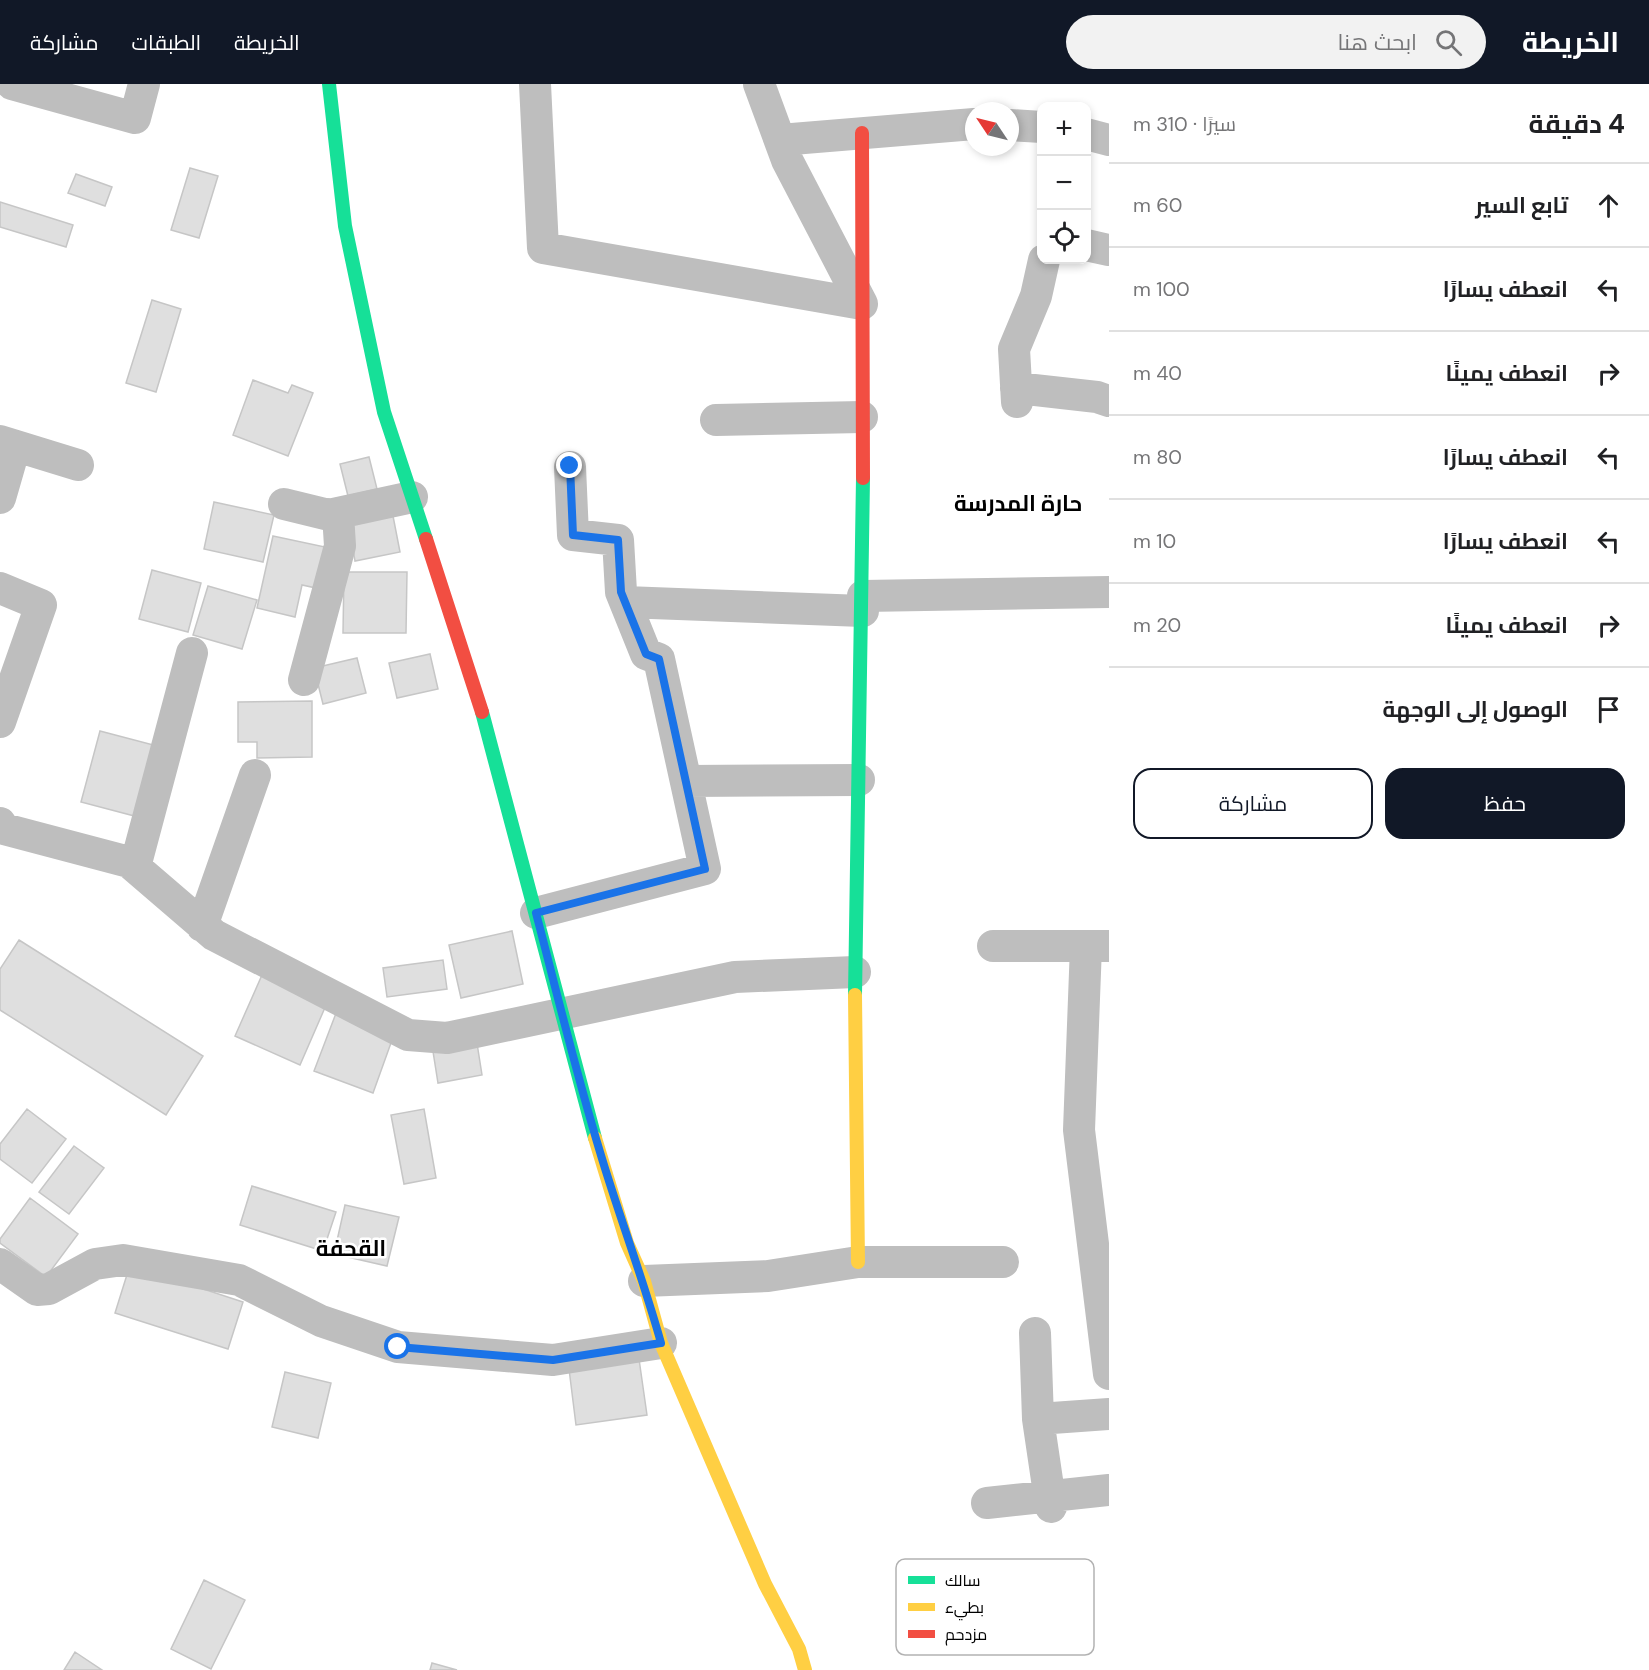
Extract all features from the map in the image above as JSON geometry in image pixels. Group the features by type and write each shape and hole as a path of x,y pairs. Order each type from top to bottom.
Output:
{"street":[{"path":"12,84 135,118 144,84"},
{"path":"329,84 345,226 384,412 476,690 562,1012 627,1243 644,1281 661,1343 765,1584 799,1649 805,1670"},
{"path":"535,84 543,248 862,304"},
{"path":"759,84 787,160 862,304"},
{"path":"780,140 965,125"},
{"path":"1019,126 1037,127"},
{"path":"858,1262 855,972 863,604 862,133"},
{"path":"1091,135 1109,140"},
{"path":"1091,246 1109,250"},
{"path":"1043,264 1036,296 1014,349 1017,395 1097,397 1109,401"},
{"path":"716,420 862,417"},
{"path":"0,498 8,443 78,465"},
{"path":"536,913 705,869 659,659 646,654 624,602 621,592 618,540 573,535 570,466"},
{"path":"284,504 330,515 412,497"},
{"path":"304,680 340,546 338,513"},
{"path":"0,588 41,605 0,722"},
{"path":"624,602 863,604 1109,592"},
{"path":"135,867 192,653"},
{"path":"202,926 255,775"},
{"path":"686,781 859,780"},
{"path":"0,823 4,829 129,862 214,935 408,1035 447,1038 735,977 855,972"},
{"path":"993,946 1098,946 1079,1130 1103,1272 1109,1374"},
{"path":"0,1264 38,1290 49,1289 95,1264 123,1260 239,1280 321,1322 398,1347 553,1360 661,1343"},
{"path":"644,1281 768,1276 858,1262 1004,1262"},
{"path":"1035,1333 1038,1419 1050,1502"},
{"path":"1038,1419 1109,1414"},
{"path":"987,1503 1050,1502 1109,1490"}],"building":[{"path":"190,168 218,176 199,238 171,230"},
{"path":"76,174 112,187 105,206 68,193"},
{"path":"0,202 73,225 66,247 0,227"},
{"path":"152,300 181,309 156,392 126,383"},
{"path":"253,380 288,393 292,385 313,393 288,456 233,435"},
{"path":"369,457 377,489 348,496 340,464"},
{"path":"214,502 274,515 263,562 204,549"},
{"path":"393,516 400,552 355,561 349,525"},
{"path":"273,536 325,547 316,588 302,585 295,617 257,608"},
{"path":"152,570 201,583 188,632 139,619"},
{"path":"344,572 407,572 406,633 343,633"},
{"path":"208,586 257,600 242,649 193,635"},
{"path":"430,654 438,689 397,698 389,663"},
{"path":"357,658 366,693 323,704 314,668"},
{"path":"312,701 312,757 257,758 257,742 238,742 238,702"},
{"path":"100,731 161,747 142,818 81,802"},
{"path":"512,931 523,984 461,998 449,945"},
{"path":"19,940 203,1056 166,1115 0,1010 0,969"},
{"path":"443,960 447,989 387,997 383,968"},
{"path":"262,975 327,1003 300,1065 235,1036"},
{"path":"338,1008 396,1029 373,1093 314,1071"},
{"path":"476,1037 482,1075 438,1083 432,1045"},
{"path":"27,1109 66,1139 32,1183 0,1159 0,1144"},
{"path":"424,1109 436,1178 404,1184 391,1115"},
{"path":"74,1146 104,1168 69,1214 39,1192"},
{"path":"252,1186 336,1212 323,1251 240,1225"},
{"path":"30,1198 78,1234 46,1277 0,1243 0,1239"},
{"path":"345,1205 399,1217 387,1266 334,1254"},
{"path":"130,1265 243,1302 228,1349 115,1313"},
{"path":"639,1359 647,1415 576,1425 569,1369"},
{"path":"285,1372 331,1383 318,1438 272,1427"},
{"path":"204,1580 245,1600 211,1669 171,1649"},
{"path":"75,1652 102,1670 64,1670"},
{"path":"432,1663 457,1670 430,1670"}],"traffic: fast":[{"path":"329,84 345,226 384,412 426,539"},
{"path":"855,995 863,478"},
{"path":"482,712 595,1138"}],"traffic: slow":[{"path":"855,995 858,1262"},
{"path":"595,1138 627,1243 644,1281 661,1343 765,1584 799,1649 805,1670"}],"traffic: jam":[{"path":"862,133 863,478"},
{"path":"426,539 482,712"}],"district":[{"name":"حارة المدرسة","path":"1018,503"},
{"name":"القحفة","path":"351,1248"}],"route":[{"path":"398,1347 553,1360 661,1343 644,1281 627,1243 598,1148 536,913 705,869 659,659 646,654 621,592 618,540 573,535 570,466"}]}
